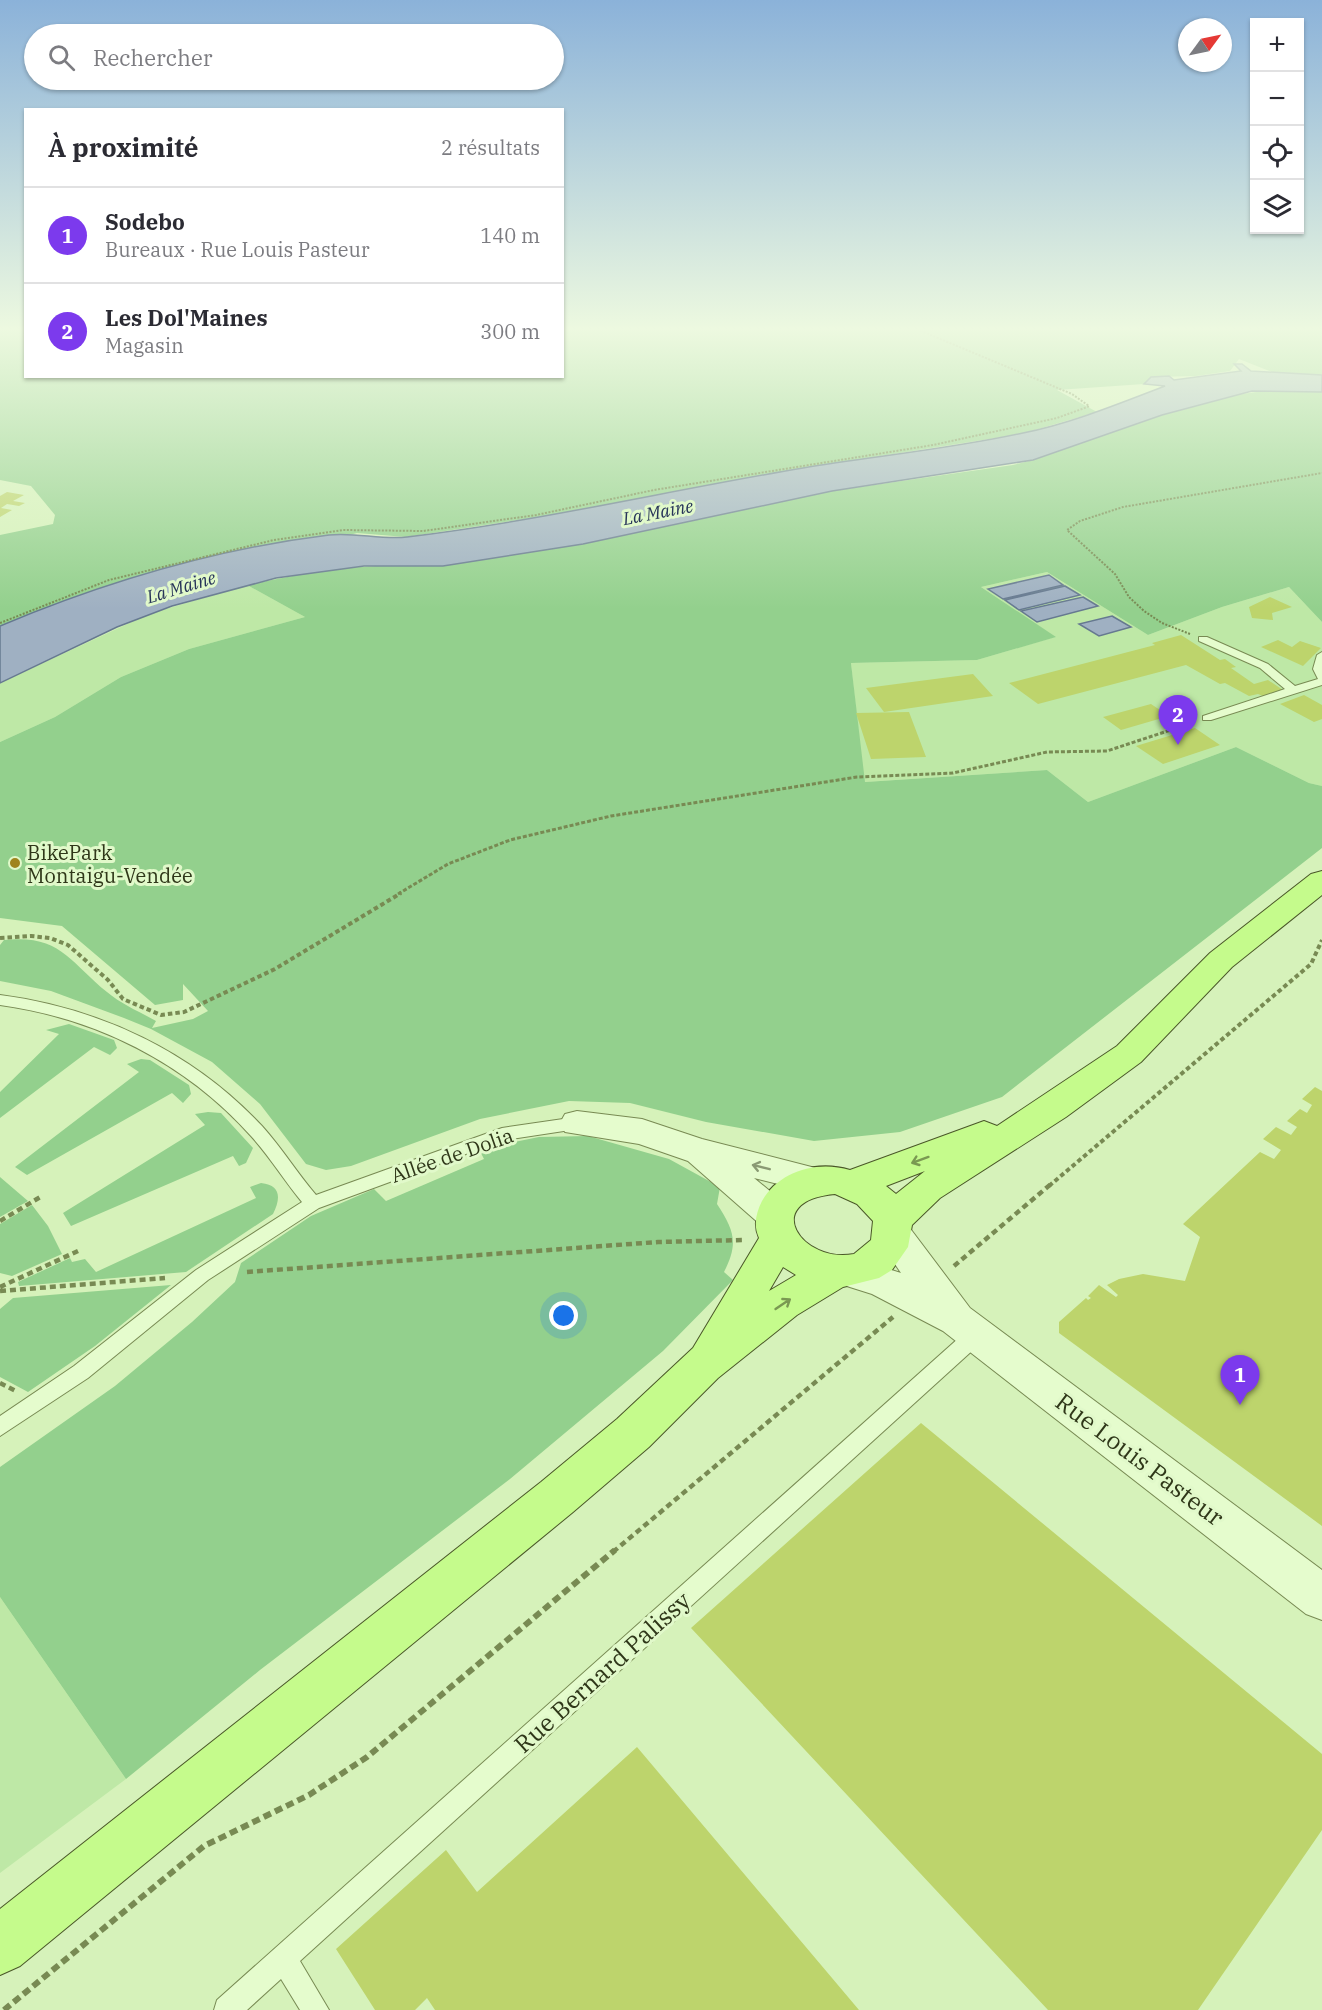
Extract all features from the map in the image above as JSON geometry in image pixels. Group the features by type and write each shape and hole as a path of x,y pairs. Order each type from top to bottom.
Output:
{"main road":[{"path":"892,1227 927,1188 1053,1108 1129,1054 1221,960 1322,880"},
{"path":"703,1365 777,1227 780,1203 789,1192 802,1185 835,1182 1053,1108"},
{"path":"0,1946 557,1497 633,1433 703,1365 783,1303 842,1271 865,1266 879,1258 888,1247 892,1227 887,1209 878,1198 835,1182"},
{"path":"777,1227 788,1251 802,1261 842,1271"}],"street":[{"name":"Allée de Dolia","path":"578,1123 642,1132 698,1151 835,1182"},
{"name":"Allée de Dolia","path":"698,1151 777,1227"},
{"name":"Rue Louis Pasteur","path":"892,1227 923,1292"},
{"name":"Rue Louis Pasteur","path":"842,1271 923,1292 1322,1598"}],"lane":[{"path":"1203,639 1264,666 1293,690"},
{"path":"1207,718 1322,679 1318,669 1322,655"},
{"path":"0,1000 90,1020 159,1053 214,1090 252,1126 313,1203"},
{"name":"Allée de Dolia","path":"0,1428 81,1372 202,1275 313,1203 502,1134 578,1123"},
{"name":"Rue Bernard Palissy","path":"227,2010 284,1960 967,1327"},
{"path":"284,1960 316,2010"}],"path":[{"path":"0,623 109,580 191,558 274,540 343,530 423,531 536,515 654,490 933,445 1040,422"},
{"path":"1203,639 1162,623 1144,612 1129,597 1115,574 1067,530 1072,525 1095,514 1246,488 1291,476 1322,473"},
{"path":"0,938 31,936 50,938 68,945 108,980 123,999 161,1015 184,1012 275,969 448,864 510,840 611,816 846,779 953,773 1047,752 1107,751 1207,718"},
{"path":"4,2010 204,1846 229,1829 260,1819 337,1780 389,1740 1311,964 1322,940"},
{"path":"0,1221 42,1196"},
{"path":"0,1289 658,1242 777,1227"},
{"path":"0,1289 78,1251"}],"green space":[{"path":"0,422 1063,422 1021,434 804,468 551,515 406,537 357,533 0,627 0,535 53,524 55,515 31,486 0,480"},
{"path":"1138,422 1322,422 1322,622 1289,587 1222,607 1148,635 1047,572 981,587 1056,637 977,660 851,663 865,782 1047,770 1088,802 1236,747 1309,783 1322,786 1322,848 1002,1097 900,1132 814,1141 706,1122 630,1103 569,1101 480,1119 351,1166 326,1170 306,1164 260,1104 212,1062 151,1029 124,1018 51,991 0,981 0,945 4,940 38,941 62,952 112,996 156,1021 152,1028 193,1019 208,1011 183,984 183,1000 155,1005 62,926 0,918 0,742 55,717 121,677 189,649 305,617 247,585 328,569 392,565 583,544 832,491 1013,465 1033,460"},
{"path":"1047,572 1148,635 1222,607 1289,587 1322,622 1322,786 1309,783 1236,747 1088,802 1047,770 864,782 851,663 977,660 1055,637 981,587"},
{"path":"247,585 305,617 189,649 121,677 55,717 0,742 0,683 149,614"},
{"path":"69,1024 114,1040 117,1048 110,1055 94,1047 0,1118 0,1092 59,1034 46,1030"},
{"path":"141,1059 150,1060 189,1085 191,1094 183,1103 172,1093 27,1175 15,1167 139,1072 127,1064"},
{"path":"221,1113 253,1148 246,1163 239,1166 233,1156 71,1226 63,1213 205,1125 195,1114"},
{"path":"588,1136 669,1159 720,1187 717,1204 731,1229 733,1245 724,1272 733,1280 663,1351 510,1479 260,1670 126,1779 0,1597 0,1467 115,1386 192,1322 235,1282 241,1263 311,1216 374,1189 386,1201 484,1159 479,1149 539,1137"},
{"path":"0,1177 28,1201 0,1217"},
{"path":"261,1183 272,1186 278,1193 273,1214 186,1272 19,1286 18,1282 70,1258 72,1262 85,1259 96,1272 256,1198 250,1187"},
{"path":"32,1205 48,1226 62,1254 12,1276 0,1273 0,1224"},
{"path":"171,1285 95,1346 28,1392 0,1377 0,1309 13,1298"},
{"path":"0,1597 126,1779 0,1873"}],"water":[{"name":"La Maine","path":"1065,422 1143,422 1033,460 832,491 583,544 443,566 364,566 276,578 172,606 117,627 0,683 0,626 80,595 202,558 329,535 348,534 397,538 457,530 803,468 996,439"},
{"path":"1049,575 1063,585 1003,599 988,589"},
{"path":"1065,586 1080,595 1019,610 1005,600"},
{"path":"1083,597 1098,606 1037,622 1021,611"},
{"path":"1112,616 1131,627 1099,636 1079,624"}],"building":[{"path":"7,492 24,495 13,501 25,503 19,506 7,504 1,508 12,510 0,517 0,496"},
{"path":"1270,597 1292,607 1272,613 1273,620 1252,618 1249,607"},
{"path":"1181,635 1220,660 1225,659 1236,667 1231,668 1254,684 1268,680 1283,690 1265,697 1258,694 1249,696 1225,683 1220,684 1186,665 1038,704 1009,683 1155,645 1152,643"},
{"path":"1278,640 1292,647 1300,641 1321,648 1303,666 1261,647"},
{"path":"973,674 993,696 884,712 866,688"},
{"path":"1304,695 1322,705 1322,719 1314,722 1280,704"},
{"path":"1151,704 1169,716 1121,730 1103,717"},
{"path":"909,712 926,757 871,759 856,713"},
{"path":"1195,728 1220,745 1163,764 1136,746"},
{"path":"1315,1087 1322,1091 1322,1526 1059,1333 1059,1322 1086,1298 1088,1300 1091,1298 1088,1296 1099,1285 1116,1297 1118,1295 1107,1285 1119,1279 1143,1274 1185,1281 1200,1237 1183,1224 1260,1152 1274,1159 1281,1150 1263,1139 1276,1127 1291,1135 1297,1127 1287,1121 1300,1109 1307,1113 1312,1105 1302,1099"},
{"path":"921,1423 1322,1754 1322,1830 1198,2010 1048,2010 691,1628"},
{"path":"637,1747 859,2010 435,2010 427,1998 415,2010 375,2010 336,1949 446,1850 477,1892"}],"place":[{"name":"Les Dol'Maines","path":"1178,745"},
{"name":"BikePark Montaigu-Vendée","path":"15,863"},
{"name":"Sodebo","path":"1240,1405"}]}
